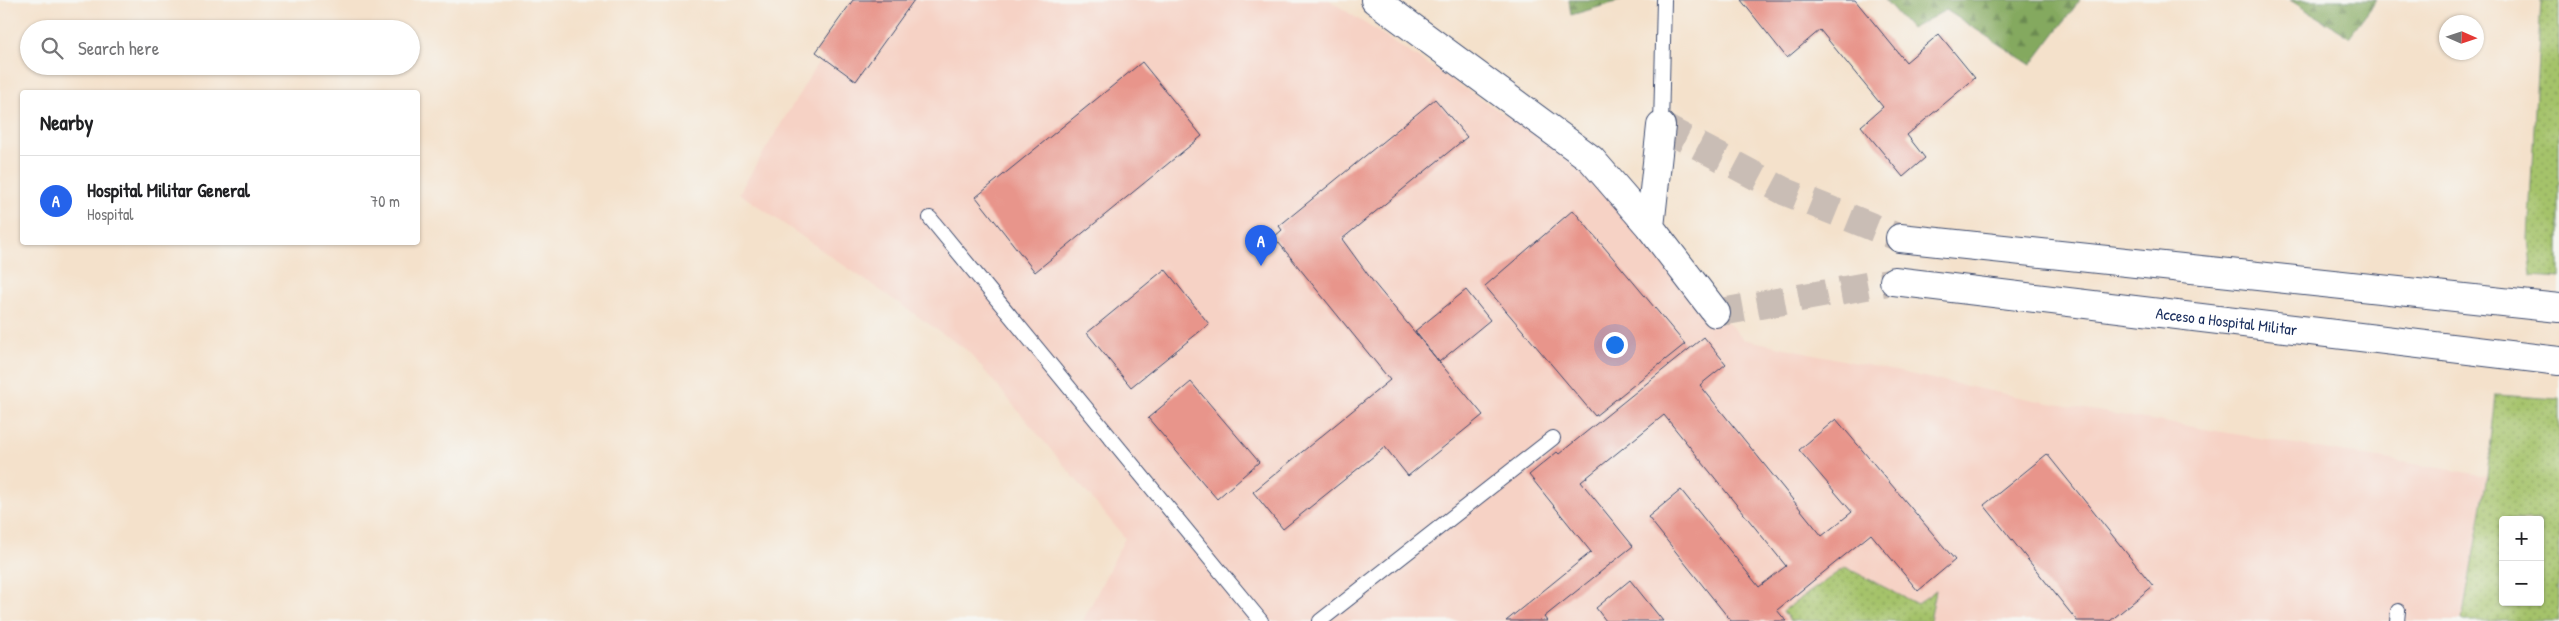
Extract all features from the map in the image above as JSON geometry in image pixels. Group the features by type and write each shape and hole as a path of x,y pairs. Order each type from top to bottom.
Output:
{"street":[{"path":"1375,0 1591,159 1650,227 1716,313"},
{"path":"1650,227 1661,126"},
{"path":"1900,238 2559,308"},
{"name":"Acceso a Hospital Militar","path":"1894,281 2559,361"}],"lane":[{"path":"1661,126 1664,0"},
{"path":"930,218 1261,621"},
{"path":"1320,621 1553,438"}],"shaded area":[{"path":"856,0 1329,0 1587,168 1743,339 2043,402 2487,476 2462,621 1083,621 1125,538 968,351 739,193"}],"green space":[{"path":"1569,0 1623,0 1571,15"},
{"path":"1885,0 2080,0 2031,65 1946,10 1911,29"},
{"path":"2290,0 2377,0 2349,37"},
{"path":"2541,0 2559,0 2559,278 2532,276 2528,239"},
{"path":"2496,395 2559,399 2559,621 2462,621 2487,476"},
{"path":"1845,567 1917,604 1936,590 1930,621 1790,621 1783,611"}],"building":[{"path":"853,0 914,0 856,81 816,52"},
{"path":"1741,0 1855,0 1906,62 1939,34 1975,78 1907,135 1925,158 1903,177 1861,126 1883,107 1820,30 1787,58"},
{"path":"1142,62 1202,136 1035,272 976,197"},
{"path":"1435,99 1467,137 1342,239 1374,283 1483,415 1408,476 1385,447 1283,529 1253,492 1390,380 1274,237 1282,230 1279,226"},
{"path":"1573,210 1685,344 1595,416 1485,286"},
{"path":"1165,269 1209,324 1131,387 1087,333"},
{"path":"1466,290 1490,320 1439,362 1415,331"},
{"path":"1704,337 1726,364 1700,385 1822,536 1852,512 1799,450 1836,419 1955,560 1918,591 1871,534 1777,610 1786,621 1731,621 1648,517 1681,490 1759,587 1786,566 1664,415 1581,482 1633,546 1544,617 1547,621 1506,621 1591,552 1529,475 1557,452 1559,454"},
{"path":"1191,382 1259,462 1217,499 1148,418"},
{"path":"2047,454 2153,586 2110,621 2077,621 1984,505"},
{"path":"1630,580 1663,621 1606,621 1596,608"}],"tunnel":[{"path":"1661,126 1786,192 1900,238"},
{"path":"1716,313 1894,281"}],"place":[{"name":"Hospital Militar General","path":"1261,266"}]}
